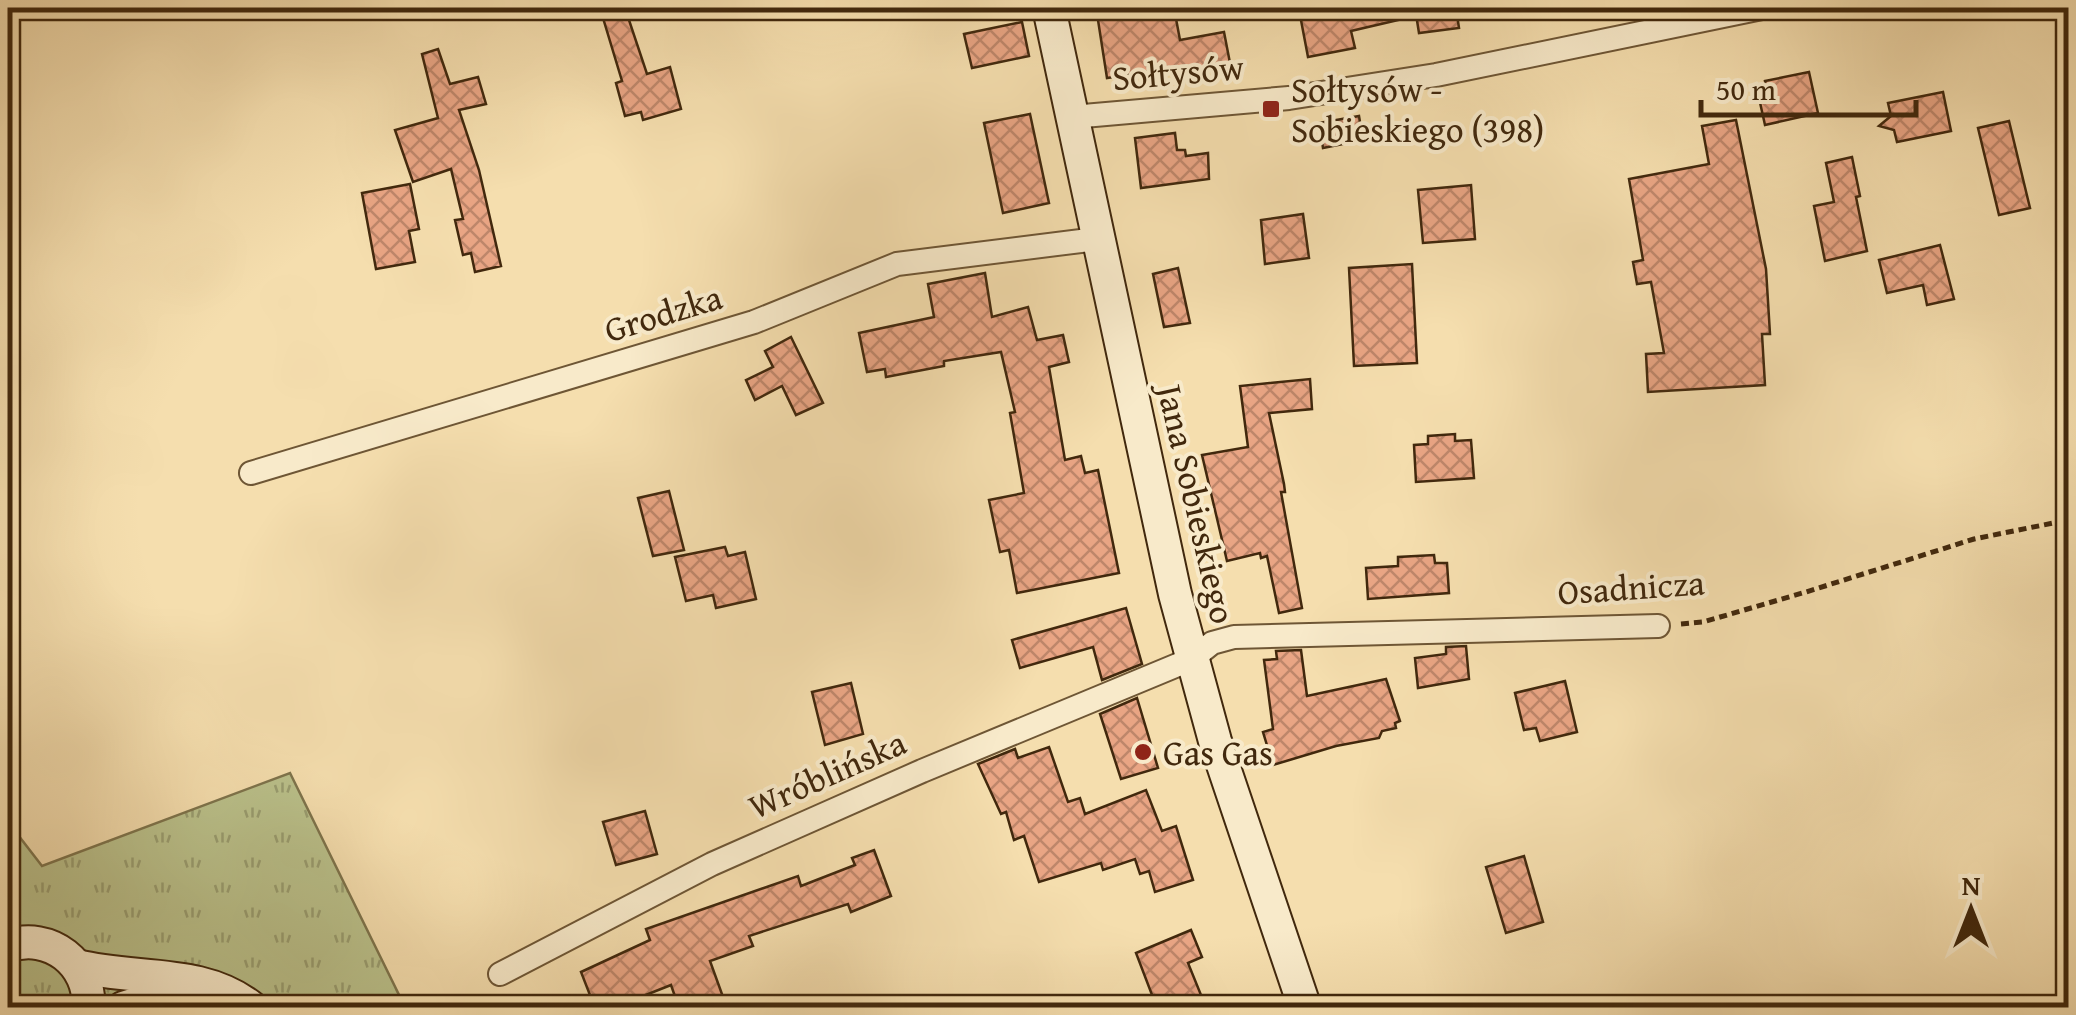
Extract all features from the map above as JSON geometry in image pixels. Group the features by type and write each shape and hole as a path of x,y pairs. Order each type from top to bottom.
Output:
{"street":[{"name":"Jana Sobieskiego","path":"1049,8 1157,524 1215,741 1305,1008"},
{"name":"Sołtysów","path":"1072,117 1288,98 1418,78 1762,8"},
{"name":"Grodzka","path":"251,473 754,322 897,264 1097,238"},
{"name":"Osadnicza","path":"1192,659 1212,643 1234,637 1658,626"},
{"name":"Wróblińska","path":"500,974 712,864 922,771 1192,659"},
{"path":"8,919 21,944 53,947 77,966 87,985 88,1008"},
{"path":"77,966 201,984 238,997 252,1008"},
{"path":"123,1008 201,984"}],"path":[{"name":"Osadnicza","path":"1658,626 1703,622 1974,539 2068,520"}],"green space":[{"path":"290,773 405,1007 8,1007 8,822 42,866"}],"building":[{"path":"600,8 625,8 647,74 670,67 681,109 643,120 641,112 625,116 616,83 622,81"},
{"path":"1148,8 1174,8 1180,40 1224,32 1230,63 1166,74 1165,69 1107,78 1098,20 1149,12"},
{"path":"1324,8 1410,8 1411,17 1351,31 1355,48 1308,57 1300,15"},
{"path":"1415,8 1456,8 1459,28 1419,33"},
{"path":"1022,22 1029,56 972,68 964,34"},
{"path":"438,49 450,84 478,77 486,104 459,110 479,170 501,266 475,272 471,253 463,255 455,220 463,219 451,169 413,182 395,130 438,118 422,54"},
{"path":"1809,72 1818,113 1765,125 1759,98 1768,96 1765,81"},
{"path":"1943,92 1951,131 1897,142 1894,130 1879,126 1891,116 1888,103"},
{"path":"1030,114 1049,203 1003,213 984,123"},
{"path":"1359,116 1363,140 1323,148 1319,123"},
{"path":"1736,120 1766,269 1770,334 1762,334 1765,385 1648,392 1646,354 1664,353 1651,282 1637,284 1633,262 1643,260 1629,179 1709,164 1702,126"},
{"path":"2009,121 2030,208 1999,215 1978,128"},
{"path":"1175,133 1177,150 1185,150 1186,156 1208,153 1209,179 1141,188 1135,138"},
{"path":"1852,157 1867,251 1825,261 1814,206 1834,202 1826,163"},
{"path":"410,184 419,229 409,231 415,262 376,269 362,193"},
{"path":"1471,185 1475,239 1423,243 1418,190"},
{"path":"1303,214 1309,258 1265,264 1261,220"},
{"path":"1940,245 1954,299 1927,305 1923,285 1887,293 1879,260"},
{"path":"1412,264 1417,363 1354,366 1349,268"},
{"path":"1178,268 1190,323 1164,327 1153,274"},
{"path":"985,273 992,317 1028,307 1037,340 1063,335 1069,362 1049,367 1065,460 1081,456 1085,473 1098,470 1119,573 1017,593 1009,550 1000,552 989,500 1024,493 1010,413 1015,412 1001,352 944,361 944,366 886,377 885,369 867,372 859,333 934,317 928,284"},
{"path":"791,337 823,403 796,415 782,386 755,400 746,380 773,367 765,351"},
{"path":"1310,379 1312,409 1269,413 1302,608 1279,613 1267,556 1261,558 1260,553 1227,561 1202,455 1248,447 1240,386"},
{"path":"1455,434 1455,441 1471,440 1474,478 1416,482 1414,445 1428,444 1428,436"},
{"path":"669,491 684,550 653,556 638,498"},
{"path":"725,547 728,556 745,552 756,599 716,608 713,595 686,601 675,557"},
{"path":"1434,555 1435,563 1447,563 1449,593 1368,599 1366,568 1398,566 1398,557"},
{"path":"1126,608 1142,664 1102,680 1093,647 1020,668 1012,640"},
{"path":"1466,646 1469,679 1418,688 1415,658 1446,654 1446,647"},
{"path":"1301,650 1307,696 1386,679 1400,721 1395,723 1396,728 1382,731 1379,738 1273,765 1263,732 1273,729 1264,660 1277,659 1276,651"},
{"path":"1565,681 1577,732 1540,741 1536,728 1524,730 1515,693"},
{"path":"851,683 863,734 825,745 812,692"},
{"path":"1137,698 1158,768 1121,779 1100,714"},
{"path":"1049,747 1068,802 1080,798 1085,814 1146,790 1162,831 1176,826 1193,880 1155,892 1149,871 1140,874 1135,859 1103,870 1101,863 1039,882 1024,836 1014,840 1006,812 1001,814 978,764 1015,749 1018,758"},
{"path":"645,811 657,854 616,865 603,822"},
{"path":"874,850 891,896 851,912 848,904 749,936 753,946 710,961 727,1008 679,1008 671,985 613,1008 595,1008 581,972 650,940 646,929 798,876 801,886 855,865 852,858"},
{"path":"1524,856 1543,922 1506,933 1486,867"},
{"path":"1191,930 1202,957 1188,963 1201,995 1170,1008 1157,1008 1136,953"}],"place":[{"name":"Sołtysów - Sobieskiego (398)","path":"1271,109"},
{"name":"Gas Gas","path":"1143,752"}]}
